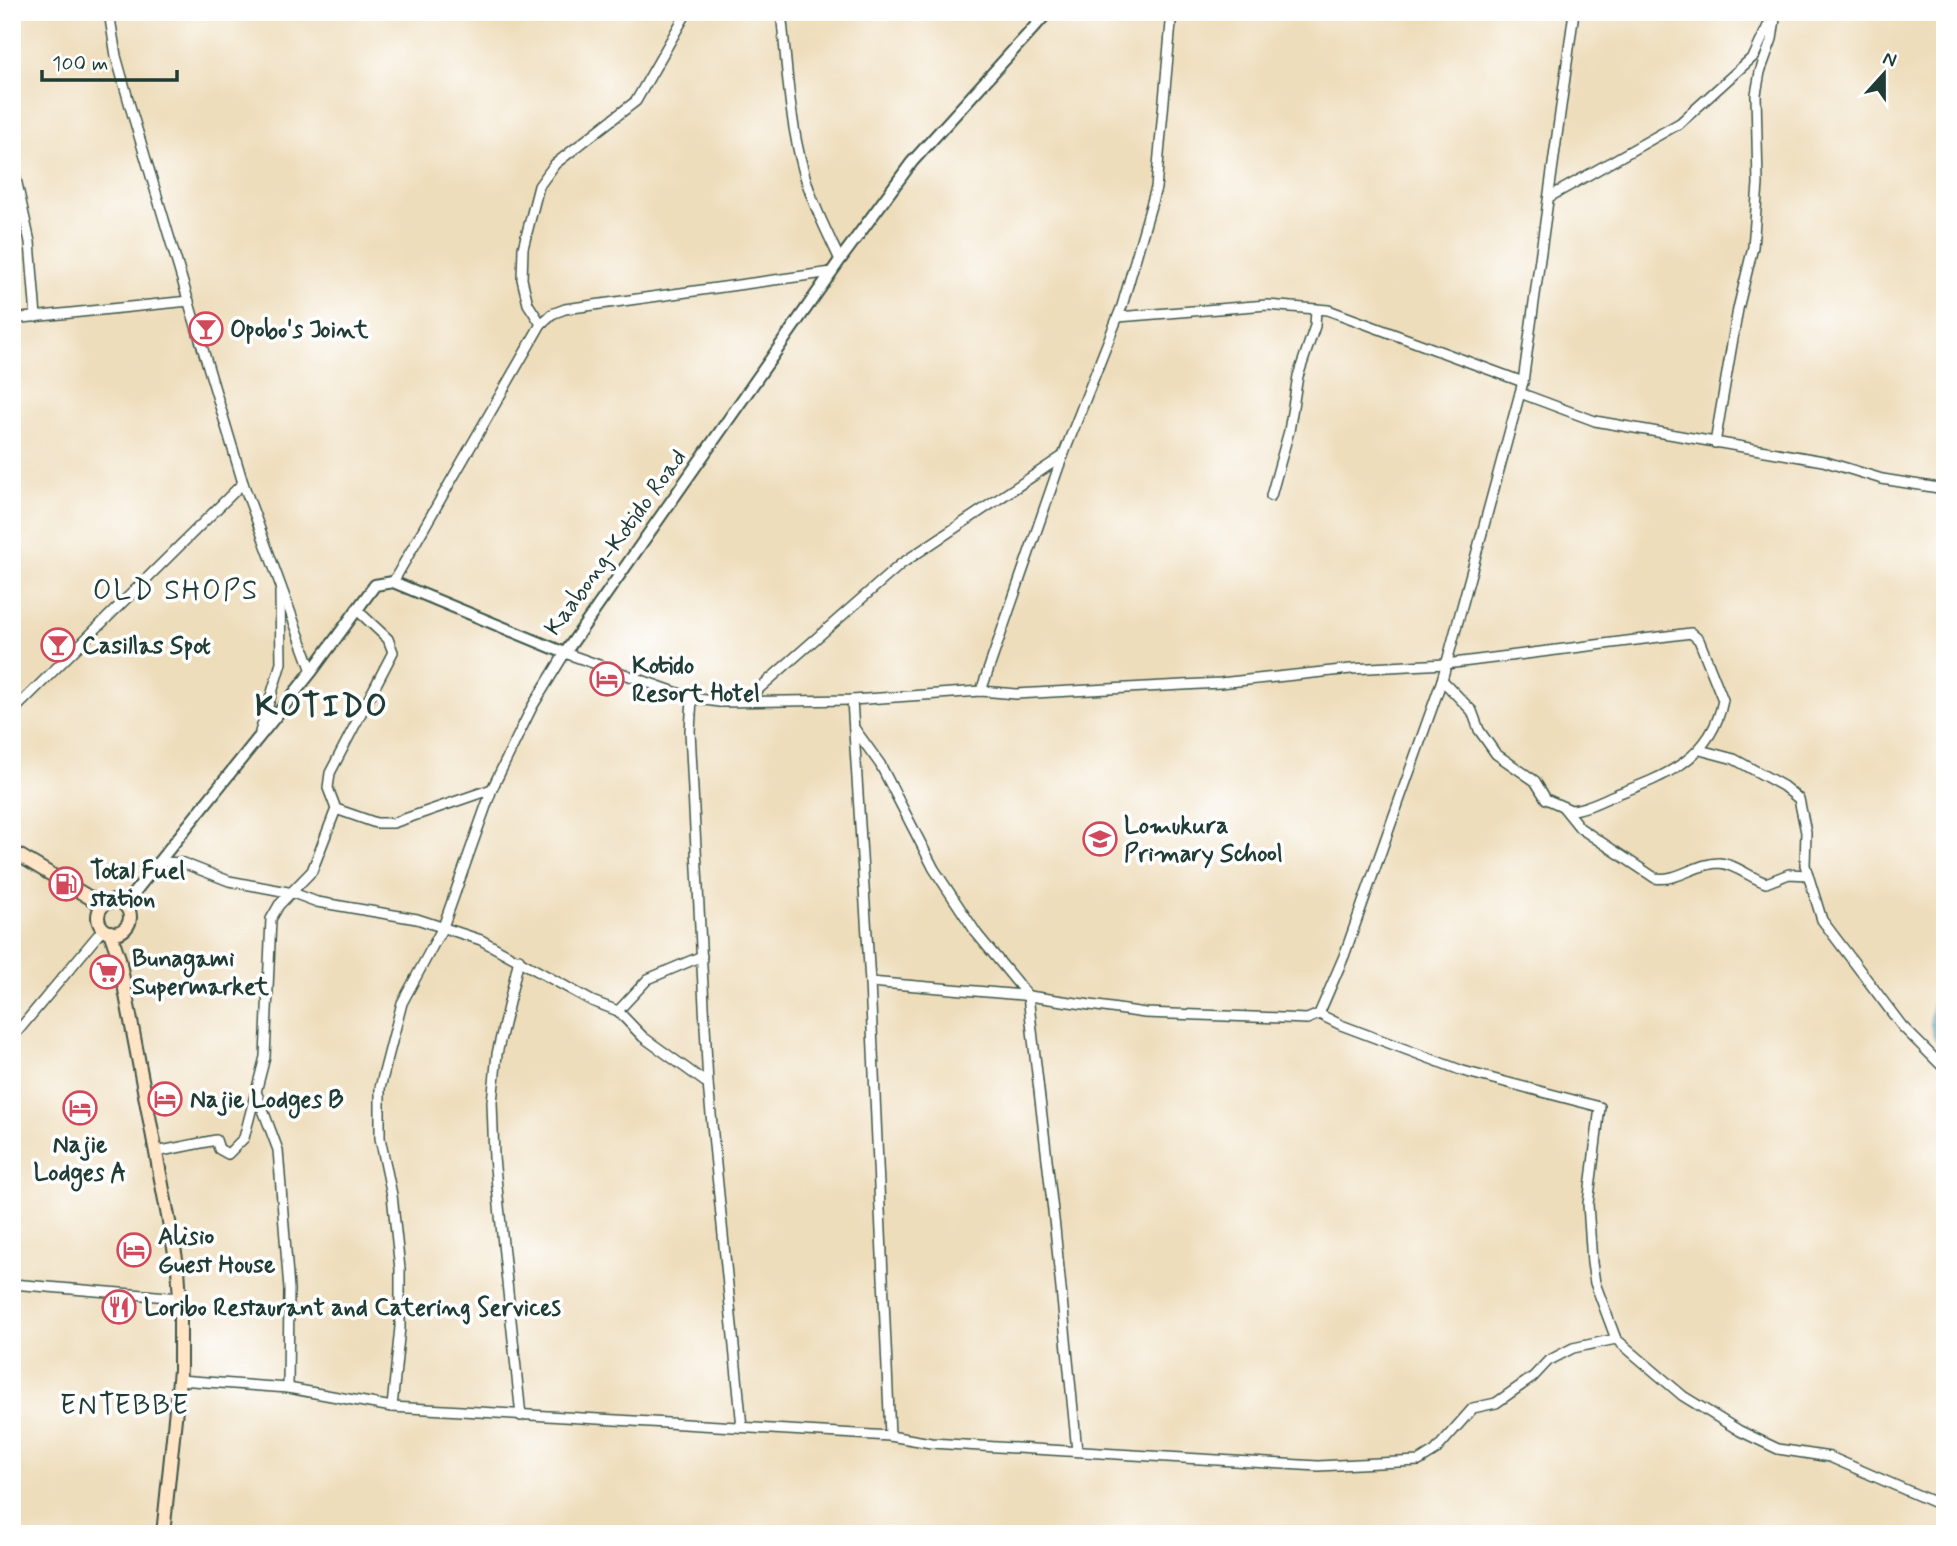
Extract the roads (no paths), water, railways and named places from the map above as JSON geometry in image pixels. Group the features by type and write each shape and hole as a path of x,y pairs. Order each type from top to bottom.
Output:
{"main road":[{"path":"12,851 102,905"},
{"path":"118,958 123,930 130,917 125,904 110,901 102,905 98,916 118,958 156,1152 180,1298 179,1380 163,1534"},
{"path":"106,931 123,930"}],"street":[{"path":"109,12 116,56 243,483 312,671"},
{"path":"541,324 528,304 522,279 523,248 539,186 555,164 636,101 687,12"},
{"path":"781,12 800,159 819,216 840,260"},
{"name":"Kaabong-Kotido Road","path":"393,582 565,653 840,260 912,162 1048,12"},
{"path":"981,691 1063,455 1118,317 1156,188 1172,12"},
{"path":"870,982 1028,996 1145,1013 1307,1019 1319,1014 1345,956 1442,680 1523,383 1574,12"},
{"path":"1550,196 1680,123 1754,55 1775,12"},
{"path":"1714,443 1738,309 1753,247 1758,184 1756,94 1759,72 1772,38 1775,12"},
{"path":"12,161 30,242 36,317"},
{"path":"125,904 162,862 312,671 375,585 383,581 393,582 541,324 565,309 832,272"},
{"path":"12,319 190,301"},
{"path":"1118,317 1268,305 1328,310 1523,383"},
{"path":"1271,496 1289,431 1298,376 1315,326 1316,309"},
{"path":"1520,393 1595,421 1823,461 1882,479 1945,489"},
{"path":"746,700 901,564 1063,455"},
{"path":"12,712 243,483"},
{"path":"257,741 272,700 281,663 283,632 279,580"},
{"path":"156,1152 216,1140 219,1149 228,1154 244,1138 265,1058 271,919 279,905 312,871 336,809 328,788 330,773 393,652 388,639 356,609"},
{"path":"392,1407 400,1327 400,1269 395,1216 380,1138 380,1088 402,1003 443,927 492,789 532,707 565,653 692,698 719,702 852,700 981,691 1016,694 1132,689 1407,664 1446,664 1692,633 1699,640 1723,700 1717,719 1694,757 1660,778 1584,807 1563,807 1546,799 1535,781 1496,754 1479,730 1472,711 1442,680"},
{"path":"692,698 690,731 708,1084 742,1427"},
{"path":"852,700 870,982 890,1436"},
{"path":"854,728 880,764 934,869 977,934 1028,996 1077,1451"},
{"path":"1700,750 1734,760 1796,794 1802,805 1808,875 1822,920 1902,1026 1945,1069"},
{"path":"336,809 376,823 393,823 492,789"},
{"path":"1563,807 1580,828 1655,878 1667,880 1695,866 1722,863 1766,883 1789,874 1808,875"},
{"path":"162,862 183,863 229,881 293,893 317,902 417,919 481,940 592,1001 618,1011 643,1037 708,1084"},
{"path":"12,1038 106,931"},
{"path":"618,1011 648,979 702,956"},
{"path":"519,959 497,1054 492,1102 494,1158 521,1416"},
{"path":"1319,1014 1341,1025 1463,1071 1600,1107 1588,1204 1592,1264 1595,1283 1616,1339 1683,1396 1740,1431 1778,1449 1830,1457 1945,1507"},
{"path":"256,1092 278,1150 289,1289 288,1388"},
{"path":"12,1284 180,1298"},
{"path":"179,1380 288,1388 392,1407 890,1436 931,1443 1318,1466 1419,1461 1435,1451 1473,1408 1496,1403 1533,1377 1548,1361 1573,1348 1616,1339"}],"water":[{"path":"1945,986 1945,1046 1935,1039 1931,1018 1933,1003"}],"place":[{"name":"Opobo's Joint","path":"206,329"},
{"name":"Casillas Spot","path":"58,645"},
{"name":"Kotido Resort Hotel","path":"607,679"},
{"name":"Lomukura Primary School","path":"1100,839"},
{"name":"Total Fuel station","path":"66,884"},
{"name":"Bunagami Supermarket","path":"107,972"},
{"name":"Najie Lodges B","path":"165,1099"},
{"name":"Najie Lodges A","path":"80,1108"},
{"name":"Alisio Guest House","path":"134,1250"},
{"name":"Loribo Restaurant and Catering Services","path":"119,1307"}],"district":[{"name":"OLD SHOPS","path":"176,589"},
{"name":"KOTIDO","path":"322,705"},
{"name":"ENTEBBE","path":"125,1404"}]}
